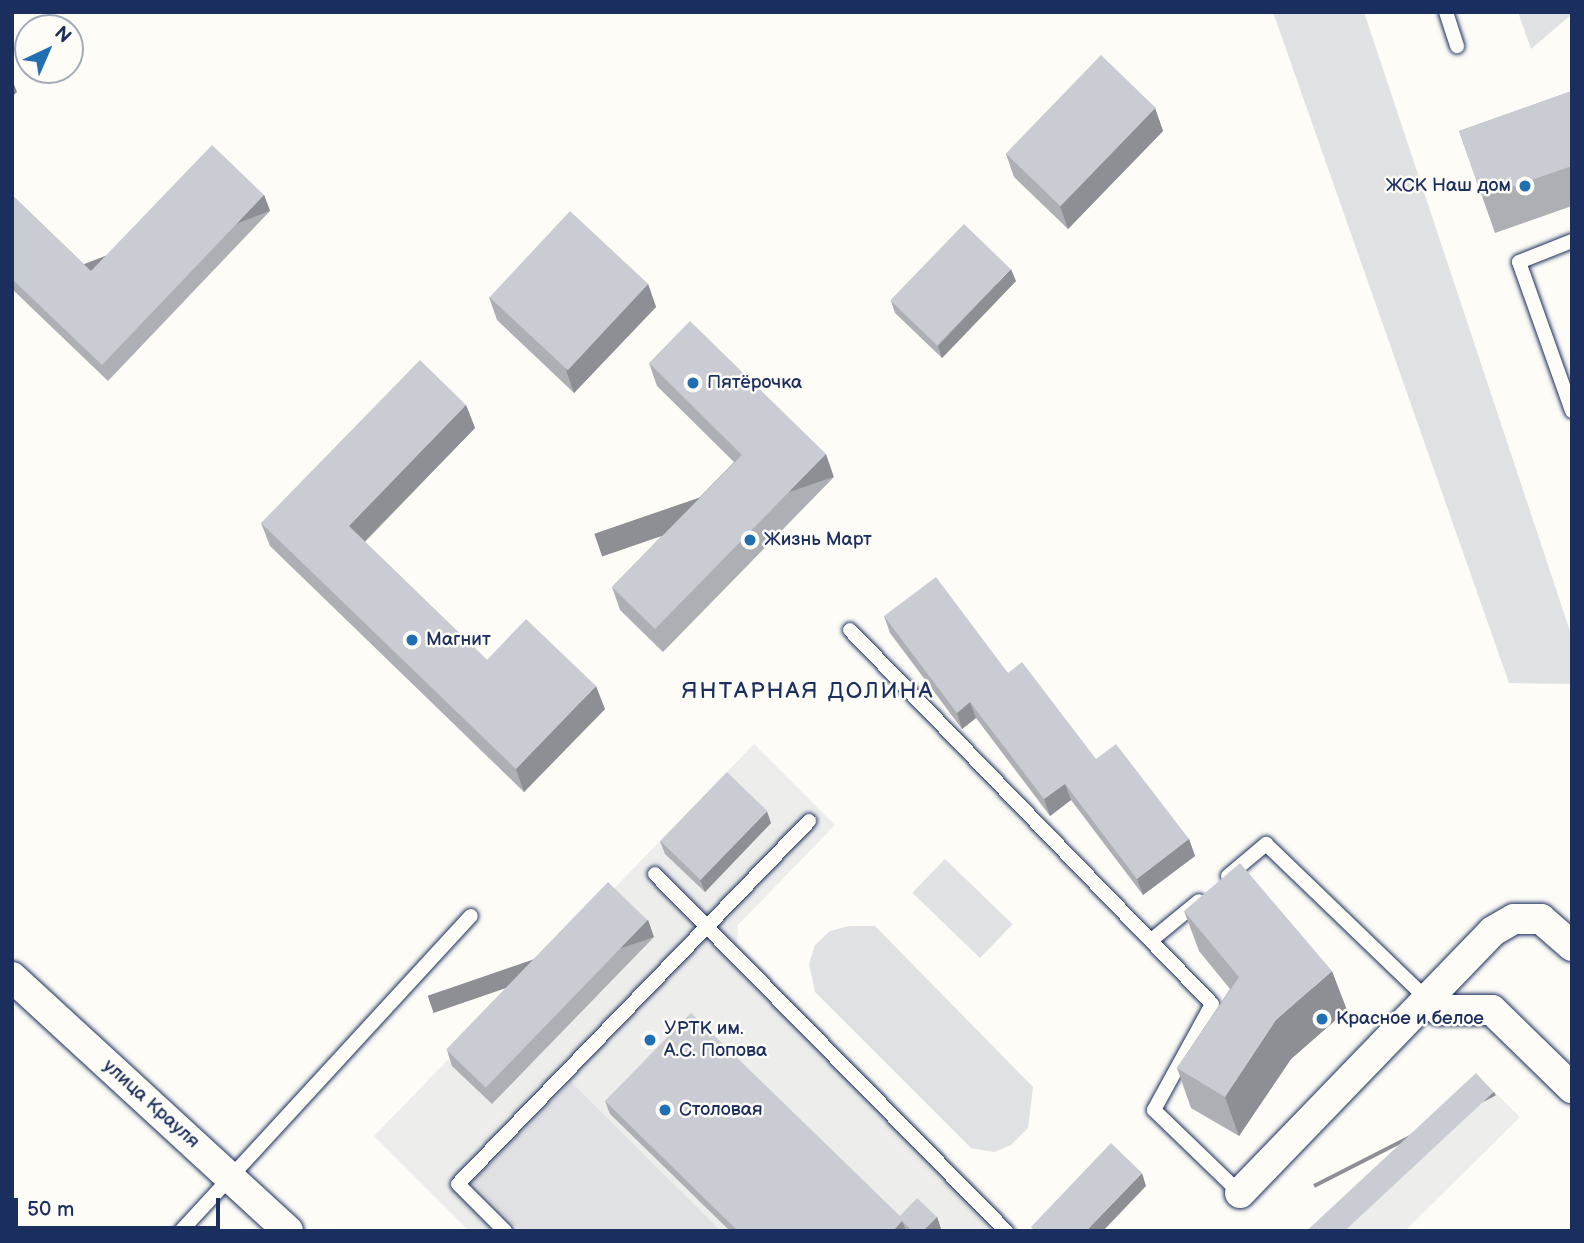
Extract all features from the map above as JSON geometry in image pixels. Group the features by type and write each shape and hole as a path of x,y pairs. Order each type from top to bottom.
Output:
{"street":[{"path":"1240,1193 1493,931 1514,919 1541,919 1572,946"},
{"name":"улица Крауля","path":"12,977 288,1231"},
{"path":"1426,998 1439,1010 1492,1010 1572,1087"}],"lane":[{"path":"1446,12 1457,46"},
{"path":"1571,409 1519,262 1572,241"},
{"path":"850,630 1154,938 1212,1004 1154,1110 1240,1193"},
{"path":"505,1231 458,1184 809,821"},
{"path":"1154,938 1266,844 1426,998"},
{"path":"655,874 706,929 1006,1231"},
{"path":"181,1231 471,916"}],"shaded area":[{"path":"1273,12 1364,12 1572,637 1572,684 1509,683"},
{"path":"1518,12 1572,12 1572,14 1531,49"},
{"name":"УРТК им. А.С. Попова","path":"754,744 835,825 738,925 737,944 1021,1231 469,1231 374,1136"},
{"path":"945,859 1013,924 980,958 912,893"},
{"path":"849,926 875,926 1033,1087 1028,1128 1011,1145 994,1152 971,1148 815,992 809,964 815,945 830,931"},
{"path":"1478,1076 1520,1117 1405,1231 1311,1231"},
{"path":"571,1082 721,1231 520,1231 472,1182"}],"building":[{"path":"1101,55 1156,108 1061,206 1006,154"},
{"path":"1572,91 1572,166 1482,197 1459,131"},
{"path":"212,145 264,195 102,365 12,279 12,195 91,271"},
{"path":"570,211 648,284 568,370 490,297"},
{"path":"964,224 1011,269 937,345 890,300"},
{"path":"690,321 826,454 655,629 612,587 742,455 649,363"},
{"path":"420,360 466,405 349,526 487,660 526,619 596,686 516,769 261,523"},
{"path":"936,577 1008,673 1022,662 1096,759 1116,744 1189,839 1137,879 1065,784 1044,799 970,702 957,713 884,616"},
{"path":"727,772 767,811 701,880 660,841"},
{"path":"1240,863 1332,971 1276,1020 1225,1097 1177,1068 1239,977 1184,911"},
{"path":"608,882 648,920 486,1088 446,1050"},
{"path":"691,1013 900,1216 917,1198 937,1217 923,1231 912,1231 902,1221 893,1231 738,1231 605,1101"},
{"path":"1476,1073 1494,1092 1345,1231 1307,1231"},
{"path":"1111,1143 1142,1173 1086,1231 1034,1231 1031,1227"}],"place":[{"name":"ЖСК Наш дом","path":"1525,186"},
{"name":"Пятёрочка","path":"693,383"},
{"name":"Жизнь Март","path":"750,540"},
{"name":"Магнит","path":"412,640"},
{"name":"Красное и белое","path":"1322,1019"},
{"name":"УРТК им. А.С. Попова","path":"650,1040"},
{"name":"Столовая","path":"665,1110"}],"district":[{"name":"ЯНТАРНАЯ ДОЛИНА","path":"808,691"}]}
